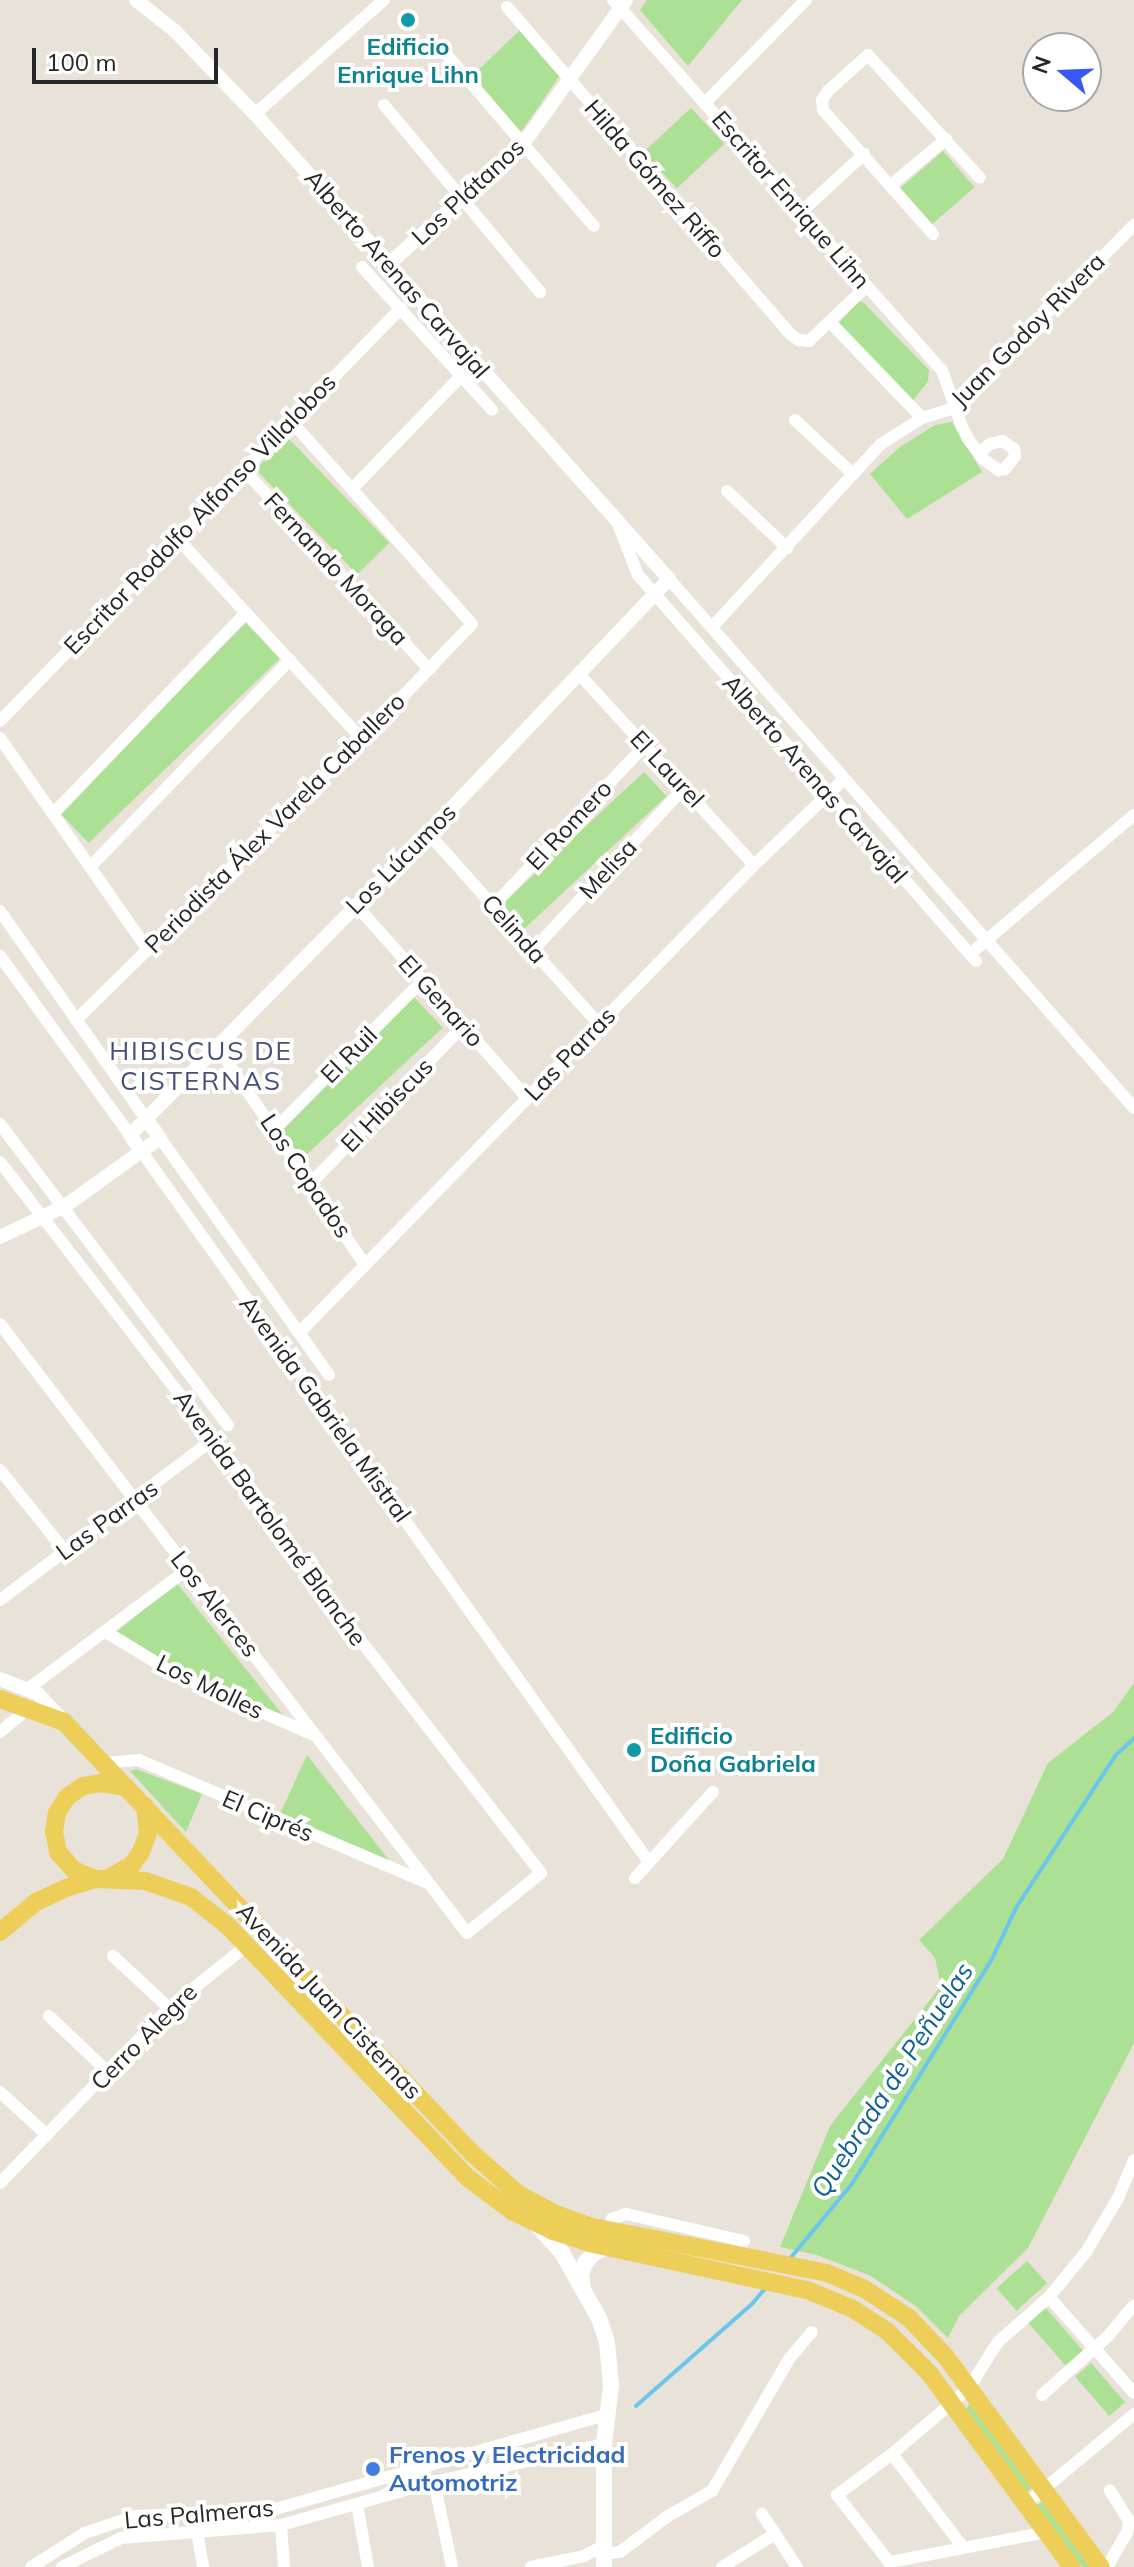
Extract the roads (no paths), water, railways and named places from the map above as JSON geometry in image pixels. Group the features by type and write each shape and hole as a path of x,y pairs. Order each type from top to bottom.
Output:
{"main road":[{"name":"Avenida Juan Cisternas","path":"0,1699 64,1722 487,2169 536,2205 615,2239"},
{"path":"103,1878 74,1870 58,1852 54,1831 57,1813 67,1797 83,1786 109,1783 126,1787"},
{"path":"0,1932 36,1902 132,1865 148,1833 145,1806"},
{"name":"Avenida Juan Cisternas","path":"103,1878 145,1881 191,1897 220,1918 468,2178 500,2203 535,2224 558,2248 599,2318 610,2358 611,2386 604,2444 605,2555"},
{"name":"Avenida Juan Cisternas","path":"535,2224 615,2239"},
{"path":"585,2294 581,2275 585,2263 615,2239 808,2268 845,2280 895,2307 946,2357 1104,2567"},
{"path":"615,2239 835,2300 887,2331 929,2373 1072,2567"}],"street":[{"name":"Alberto Arenas Carvajal","path":"136,0 175,31 390,263 713,626 1134,1108"},
{"name":"Alberto Arenas Carvajal","path":"154,0 175,31"},
{"path":"255,114 384,0"},
{"path":"705,103 806,0"},
{"name":"Escritor Enrique Lihn","path":"620,3 942,370 954,408 968,439 979,453"},
{"name":"Los Plátanos","path":"390,263 523,144 620,3"},
{"name":"Hilda Gómez Riffo","path":"507,7 790,334 799,340 809,341 830,322"},
{"path":"445,53 594,226"},
{"path":"933,234 823,110 822,100 868,55 980,178"},
{"path":"384,105 540,292"},
{"path":"891,185 946,139"},
{"path":"801,212 864,154"},
{"name":"Juan Godoy Rivera","path":"713,626 888,438 922,418 954,408 1134,225"},
{"name":"Alberto Arenas Carvajal","path":"362,267 492,410"},
{"path":"867,286 830,322 922,418"},
{"name":"Escritor Rodolfo Alfonso Villalobos","path":"0,721 401,308"},
{"path":"291,421 352,489 460,377"},
{"path":"795,420 853,474"},
{"name":"Fernando Moraga","path":"244,470 429,669"},
{"name":"Periodista Álex Varela Caballero","path":"76,1020 362,739 472,624 352,489"},
{"path":"727,491 787,548"},
{"name":"Alberto Arenas Carvajal","path":"616,520 633,566 654,594 973,958 986,939"},
{"path":"177,538 362,739"},
{"name":"Los Lúcumos","path":"130,1135 428,833 669,579"},
{"path":"53,814 246,613"},
{"path":"90,867 290,660"},
{"name":"El Laurel","path":"579,674 754,865"},
{"path":"0,738 148,950"},
{"name":"El Romero","path":"493,906 645,745"},
{"name":"Las Parras","path":"300,1332 754,865 844,779"},
{"name":"Melisa","path":"533,950 684,788"},
{"path":"986,939 1134,815"},
{"name":"Celinda","path":"428,833 599,1024"},
{"name":"El Genario","path":"355,904 527,1098"},
{"name":"Avenida Gabriela Mistral","path":"0,911 329,1375"},
{"name":"Avenida Gabriela Mistral","path":"0,956 649,1862"},
{"name":"El Ruil","path":"275,1129 422,981"},
{"name":"El Hibiscus","path":"311,1183 463,1026"},
{"name":"Los Copados","path":"218,1048 365,1265"},
{"name":"Avenida Bartolomé Blanche","path":"0,1124 228,1425"},
{"path":"0,1237 65,1206 160,1138"},
{"name":"Avenida Bartolomé Blanche","path":"0,1162 214,1439 351,1628 541,1873"},
{"name":"Los Alerces","path":"0,1324 467,1933 541,1873"},
{"name":"Las Parras","path":"0,1600 214,1439"},
{"path":"0,1470 64,1550"},
{"path":"29,1688 188,1569"},
{"name":"Los Molles","path":"106,1632 180,1677 317,1736"},
{"name":"Avenida Juan Cisternas","path":"0,1679 29,1688 64,1722"},
{"path":"0,1732 29,1708"},
{"name":"El Ciprés","path":"103,1763 139,1760 430,1884"},
{"path":"635,1878 713,1792"},
{"name":"Cerro Alegre","path":"0,2183 169,2008 246,1946"},
{"path":"113,1956 169,2008"},
{"path":"49,2016 108,2072"},
{"path":"0,2092 47,2135"},
{"path":"1047,2532 889,2562 837,2495 892,2454 969,2388 998,2342 1049,2297 1097,2235 1134,2160"},
{"path":"615,2239 612,2219 626,2214 744,2241"},
{"path":"1049,2297 1134,2393"},
{"path":"1042,2395 1095,2348 1134,2305"},
{"path":"531,2567 620,2552 668,2516 712,2491 789,2359 812,2332"},
{"path":"1026,2504 1134,2414"},
{"name":"Las Palmeras","path":"31,2567 85,2533 135,2516 272,2510 606,2415"},
{"name":"Las Palmeras","path":"62,2567 121,2538 281,2525 434,2482 604,2444"},
{"path":"892,2454 962,2546"},
{"path":"434,2482 452,2567"},
{"path":"1104,2567 1127,2533 1129,2521 1110,2490"},
{"path":"357,2504 368,2567"},
{"path":"762,2514 797,2567"},
{"path":"281,2525 284,2567"},
{"path":"197,2532 203,2567"},
{"path":"722,2567 775,2534"}],"waterway":[{"name":"Quebrada de Peñuelas","path":"788,2261 852,2184 992,1959 1016,1908 1115,1756 1134,1738"},
{"name":"Quebrada de Peñuelas","path":"636,2406 752,2304 767,2286"}],"place":[{"name":"Edificio Enrique Lihn","path":"408,20"},
{"name":"Edificio Doña Gabriela","path":"634,1750"},
{"name":"Frenos y Electricidad Automotriz","path":"373,2469"}],"district":[{"name":"HIBISCUS DE CISTERNAS","path":"201,1066"}]}
